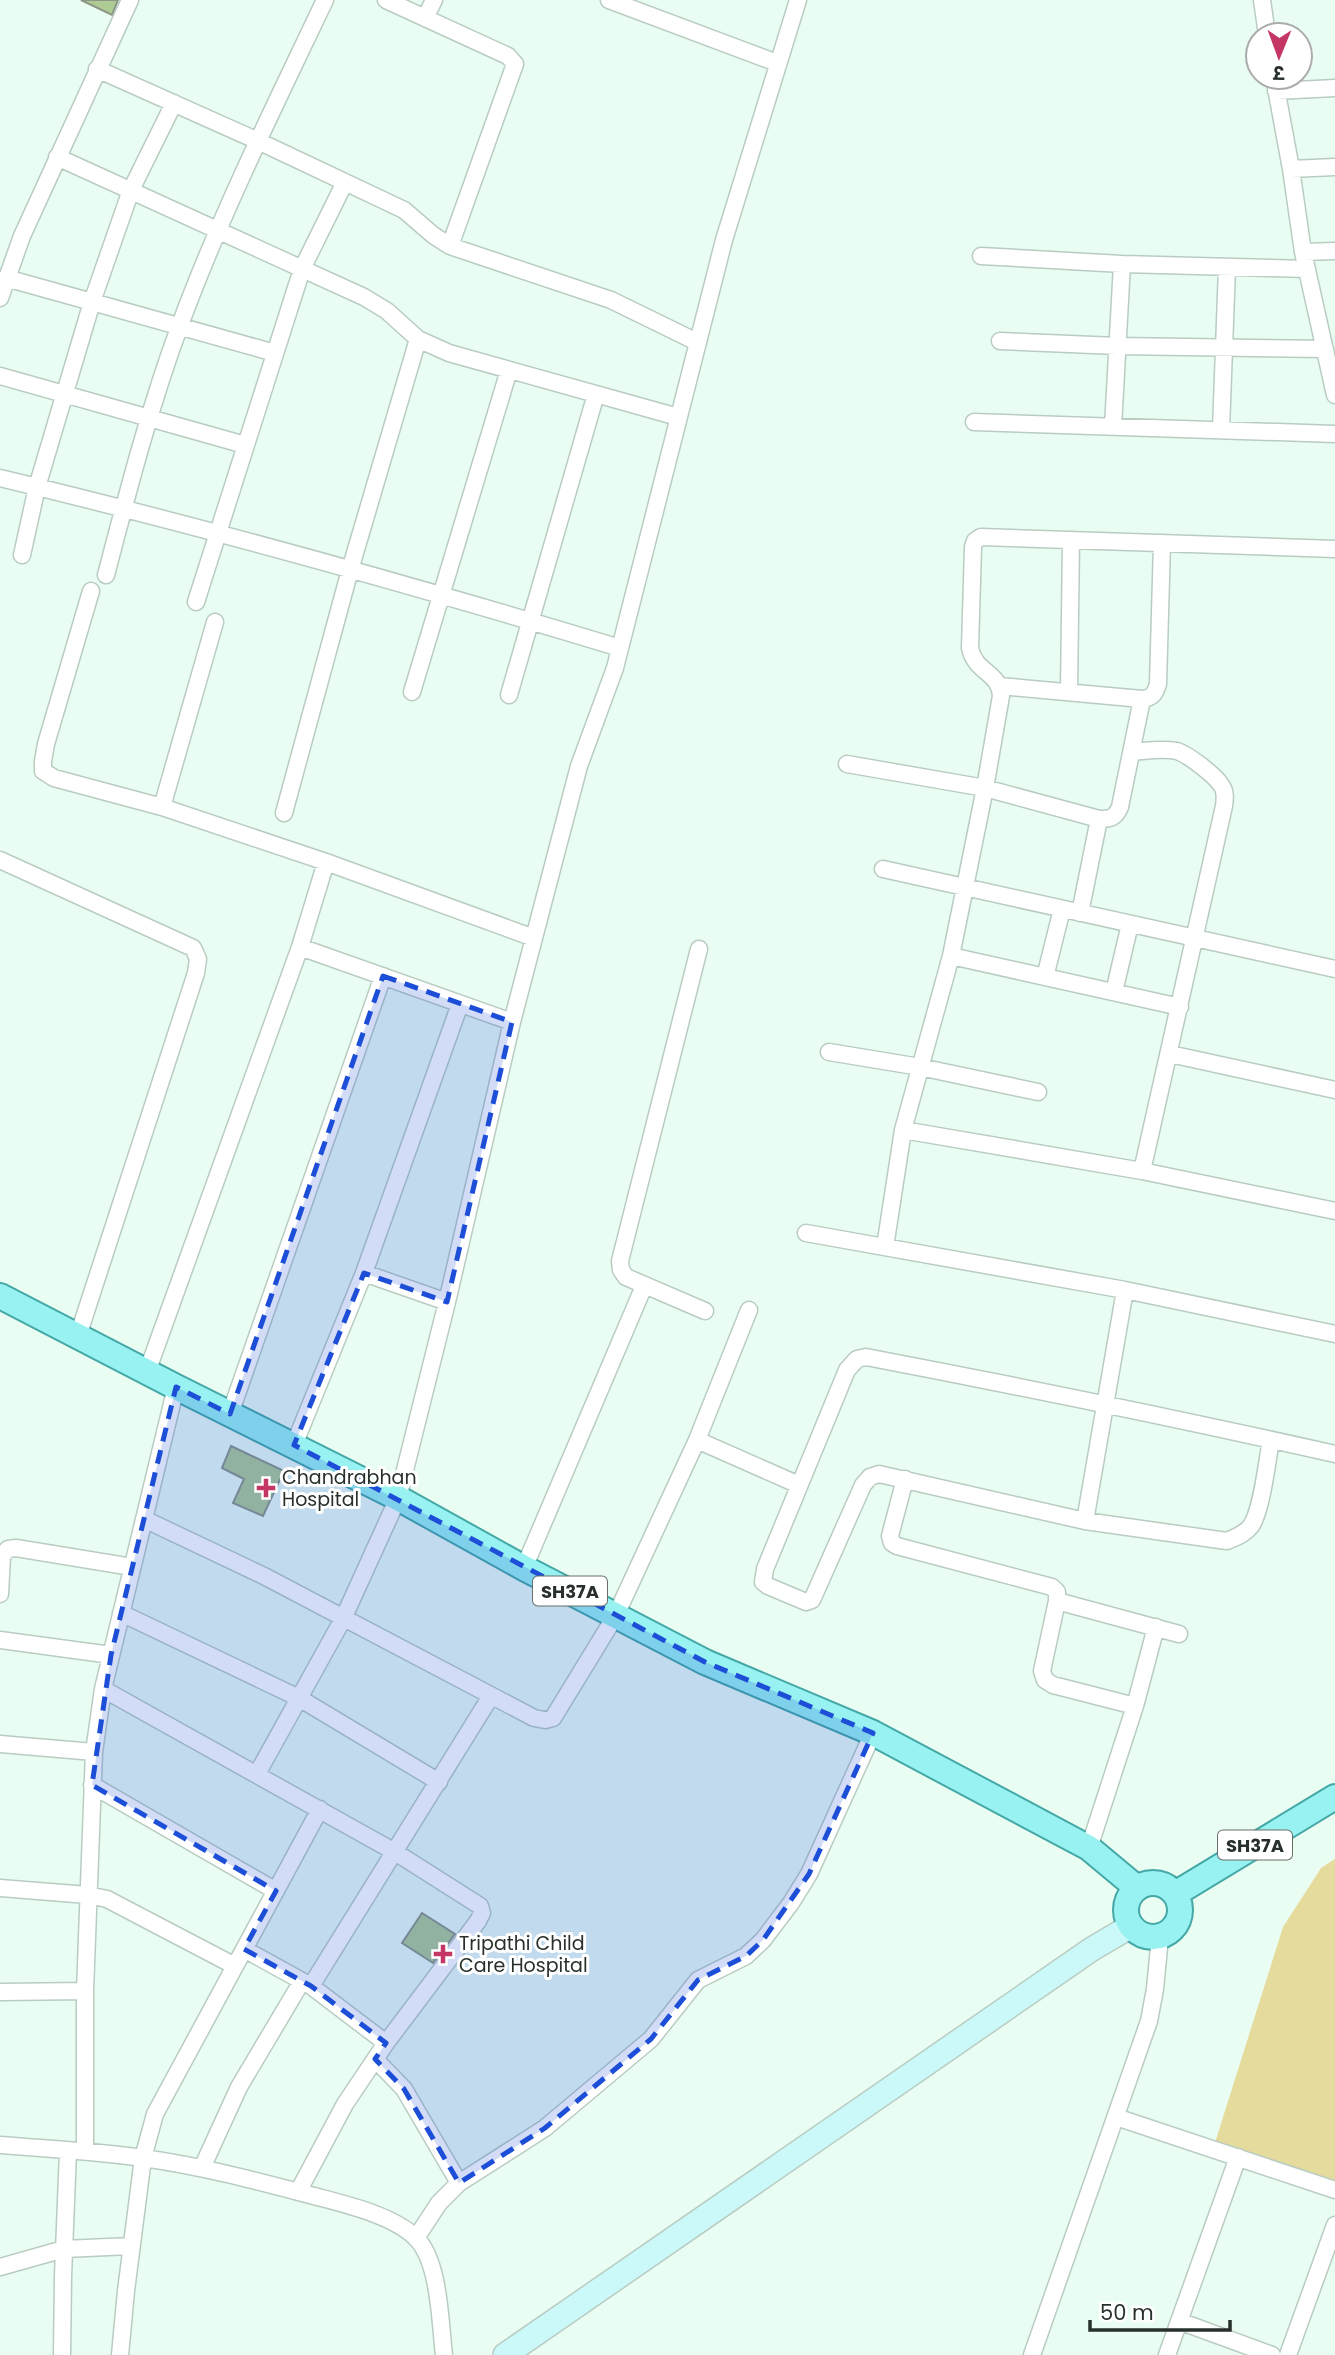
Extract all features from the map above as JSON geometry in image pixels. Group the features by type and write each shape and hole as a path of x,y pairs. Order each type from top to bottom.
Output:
{"main road":[{"name":"SH37A","path":"0,1296 398,1498 524,1568 705,1662 873,1733 1089,1848 1137,1888"},
{"name":"SH37A","path":"1175,1894 1335,1797"},
{"path":"1146,1883 1157,1883 1168,1886 1175,1894 1180,1903 1180,1914 1177,1924 1170,1932 1160,1937 1149,1937 1131,1926 1126,1916 1126,1906 1129,1896 1137,1888 1146,1883"},
{"path":"505,2355 1080,1956 1131,1926"}],"street":[{"path":"0,298 22,236 130,0"},
{"path":"106,575 150,418 180,326 218,230 325,0"},
{"path":"386,0 508,56 515,64 450,246"},
{"path":"425,18 434,0"},
{"path":"609,0 777,63"},
{"path":"257,1774 343,1619 398,1498 512,1022 579,765 615,668 724,240 797,0"},
{"path":"1262,0 1265,21"},
{"path":"97,69 258,141 404,211 450,246 611,300 697,342"},
{"path":"1314,87 1335,88"},
{"path":"1276,91 1303,253 1335,394"},
{"path":"22,555 37,487 92,302 131,190 174,103"},
{"path":"57,157 364,297 387,311 418,339 449,353 678,417"},
{"path":"1291,169 1335,166"},
{"path":"196,602 302,269 345,182"},
{"path":"1303,253 1335,251"},
{"path":"981,256 1122,264 1307,269"},
{"path":"1113,427 1122,264"},
{"path":"1221,430 1227,267"},
{"path":"6,278 275,353"},
{"path":"284,813 350,570 418,339"},
{"path":"1000,341 1117,346 1325,349"},
{"path":"412,692 509,370"},
{"path":"0,376 245,445"},
{"path":"509,695 596,394"},
{"path":"974,422 1335,433"},
{"path":"0,478 124,508 620,648"},
{"path":"885,1247 903,1130 951,956 1001,696 1000,686 972,658 970,648 972,560 975,541 981,537 1335,549"},
{"path":"1069,691 1071,540"},
{"path":"1000,686 1150,698 1155,693 1157,684 1163,544"},
{"path":"91,591 46,744 43,771 54,778 162,807 326,862 534,938"},
{"path":"162,807 215,622"},
{"path":"847,764 985,788 1099,819 1110,819 1116,815 1142,699"},
{"path":"1132,752 1180,752 1211,774 1225,793 1170,1054 1142,1171"},
{"path":"1080,913 1099,819"},
{"path":"0,860 193,948 198,959 196,973 78,1336"},
{"path":"147,1372 300,947 326,862"},
{"path":"883,869 1335,969"},
{"path":"1045,977 1062,909"},
{"path":"1114,992 1130,924"},
{"path":"300,947 512,1022"},
{"path":"699,949 620,1261 621,1270 626,1277 705,1311"},
{"path":"951,956 1180,1007"},
{"path":"230,1414 383,976"},
{"path":"294,1446 365,1273 460,1004"},
{"path":"829,1052 920,1067 1038,1092"},
{"path":"1170,1054 1335,1090"},
{"path":"903,1130 1142,1171 1335,1211"},
{"path":"806,1233 1125,1290 1335,1334"},
{"path":"365,1273 447,1302"},
{"path":"524,1568 644,1286"},
{"path":"1085,1521 1125,1290"},
{"path":"144,1519 264,1576 534,1718 553,1718 616,1615 697,1440 749,1310"},
{"path":"1271,1440 1257,1511 1251,1526 1241,1535 1227,1541 1085,1521 879,1474 870,1477 863,1485 812,1600 806,1602 763,1582 799,1485 847,1370 857,1359 866,1357 1271,1440 1335,1454"},
{"path":"62,2355 64,2249 77,2151 94,1752 103,1689 176,1387"},
{"path":"697,1440 799,1485"},
{"path":"905,1479 890,1536 892,1542 897,1546 1052,1587 1057,1592 1057,1601 1041,1671 1045,1680 1053,1685 1135,1706"},
{"path":"0,1594 2,1556 8,1549 16,1548 132,1567"},
{"path":"1057,1601 1179,1634"},
{"path":"121,1614 299,1698 439,1782"},
{"path":"1089,1848 1135,1706 1156,1627"},
{"path":"0,1640 111,1655"},
{"path":"103,1689 395,1852 473,1899 480,1906 482,1913 386,2043 345,2104 298,2192"},
{"path":"202,2168 239,2087 395,1852 491,1696"},
{"path":"416,2238 439,2203 459,2183 545,2128 651,2039 698,1980 746,1956 763,1940 809,1874 873,1733"},
{"path":"0,1744 94,1752"},
{"path":"92,1785 275,1891"},
{"path":"120,2355 143,2158 155,2114 320,1809"},
{"path":"0,1888 107,1899 235,1965"},
{"path":"1032,2355 1149,2021 1160,1937"},
{"path":"244,1949 307,1984 386,2043"},
{"path":"0,1992 85,1991"},
{"path":"375,2059 404,2089 459,2183"},
{"path":"1116,2117 1335,2190"},
{"path":"0,2145 143,2158 202,2168 345,2204 391,2221 416,2238 425,2252 434,2276 444,2355"},
{"path":"1167,2355 1238,2157"},
{"path":"1287,2355 1335,2225"},
{"path":"0,2267 64,2249 131,2246"},
{"path":"1179,2321 1272,2355"}],"highlighted area":[{"path":"383,976 512,1022 447,1302 364,1273 294,1445 705,1662 873,1733 809,1874 763,1940 746,1956 698,1980 651,2039 545,2128 459,2183 404,2089 375,2059 386,2043 311,1986 244,1949 276,1891 92,1785 111,1655 176,1387 230,1414"}],"shaded area":[{"path":"1335,1859 1335,2191 1213,2149 1283,1927 1321,1868"}],"building":[{"path":"81,0 118,0 112,15"},
{"path":"231,1446 284,1471 263,1516 233,1503 244,1479 222,1468"},
{"path":"422,1913 455,1934 433,1963 402,1943"}],"place":[{"name":"Chandrabhan Hospital","path":"266,1488"},
{"name":"Tripathi Child Care Hospital","path":"443,1954"}]}
